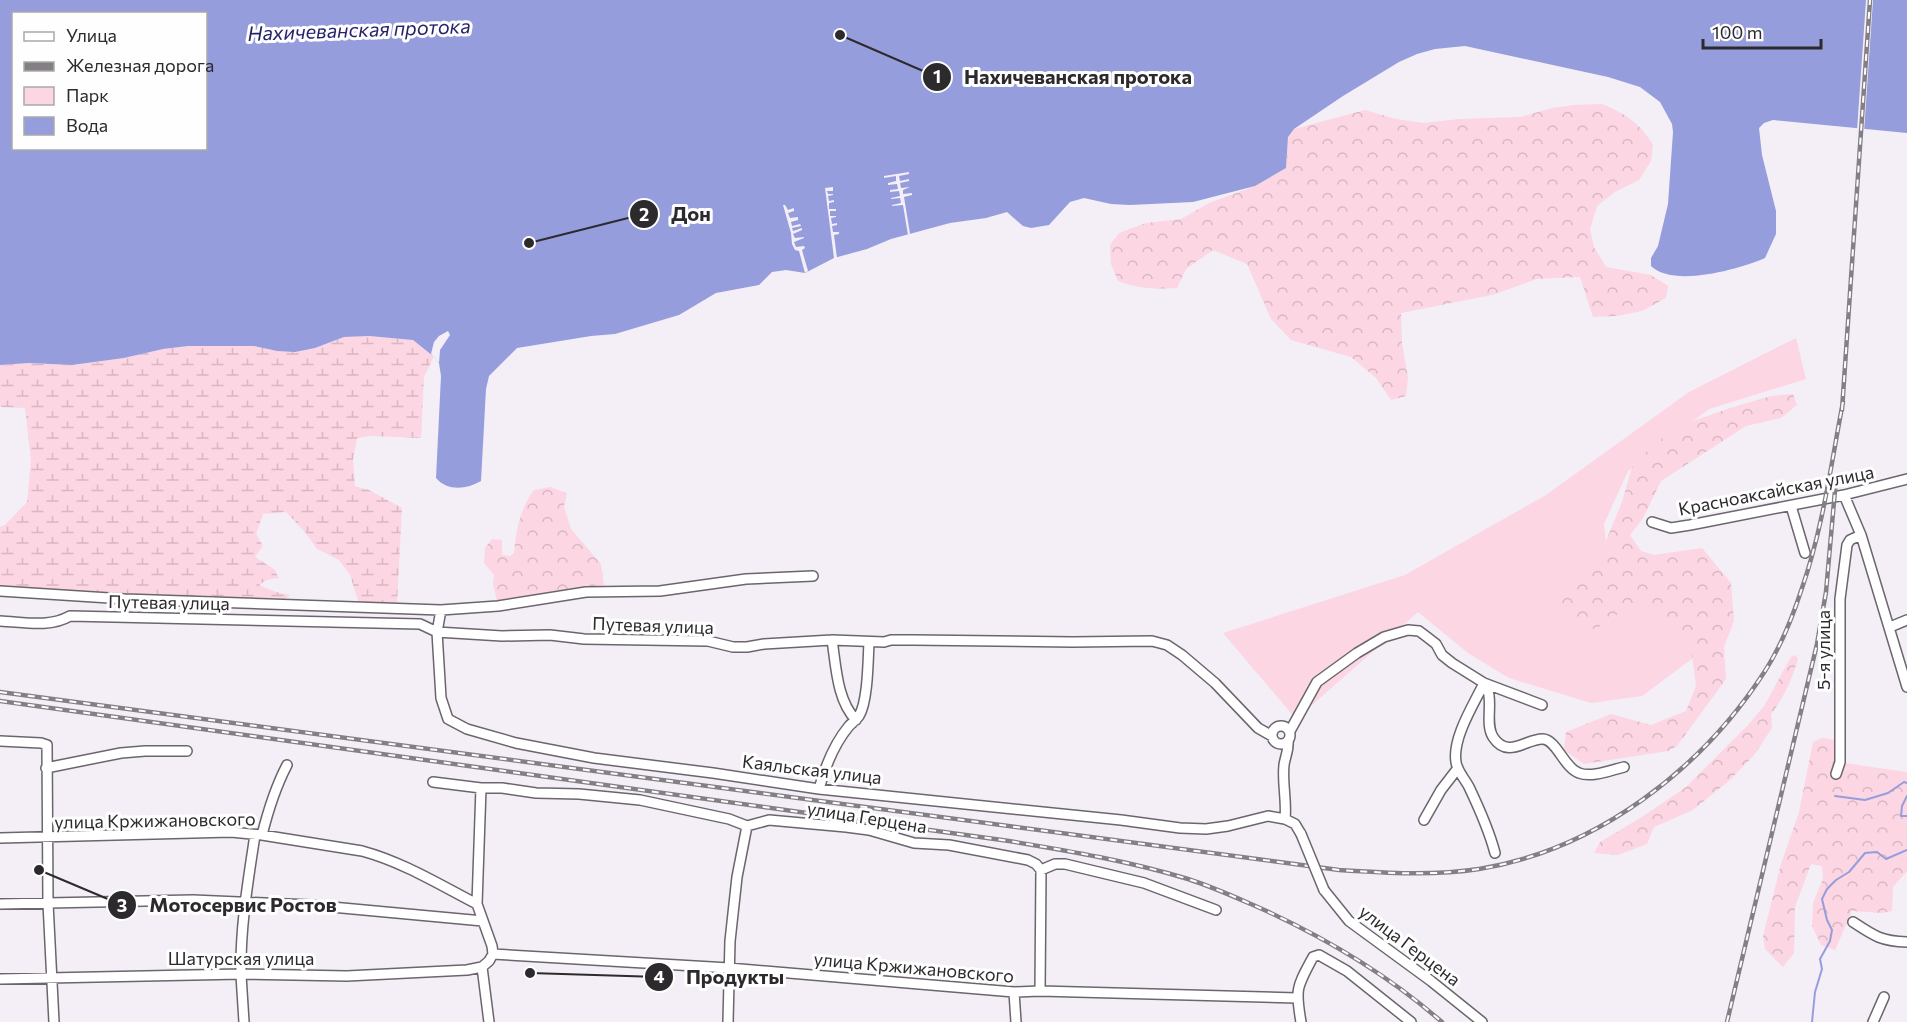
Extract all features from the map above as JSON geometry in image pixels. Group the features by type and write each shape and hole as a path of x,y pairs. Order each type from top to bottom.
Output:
{"street":[{"name":"Красноаксайская улица","path":"1652,522 1671,528 1690,525 1844,495 1907,479"},
{"path":"1844,495 1861,535 1907,687"},
{"path":"1791,506 1805,553"},
{"name":"5-я улица","path":"1836,774 1840,762 1840,599 1847,545 1850,540 1861,535"},
{"name":"Путевая улица","path":"0,591 125,599 441,610 498,606 586,592 660,591 746,579 813,576"},
{"name":"Каяльская улица","path":"441,610 437,632 441,698 448,719 467,729 516,742 594,759 713,773 819,789 1098,817 1180,828 1206,829 1268,816 1286,819"},
{"name":"Путевая улица","path":"0,621 51,624 70,616 420,624 437,632 502,636 550,635 584,639 708,641 734,647 832,640 869,642 1152,640 1167,645 1182,654 1215,683 1257,728 1275,740"},
{"path":"1890,627 1907,620"},
{"path":"1284,763 1288,753 1290,731 1317,682 1356,652 1384,637 1408,630 1419,631 1427,636 1436,644 1442,655 1484,683 1542,705"},
{"path":"832,640 842,695 847,711 856,720"},
{"path":"819,789 825,768 849,726 860,715 864,698 869,642"},
{"path":"1484,683 1489,694 1490,729 1499,743 1516,748 1543,739 1550,741 1571,769 1578,773 1586,774 1624,767"},
{"path":"1484,683 1466,719 1457,746 1456,760 1476,803 1495,853"},
{"path":"1286,819 1284,763 1275,740 1275,729 1283,726 1290,731"},
{"path":"1275,740 1282,744 1288,741"},
{"path":"0,741 46,745 48,903 54,1022"},
{"path":"46,768 121,753 187,751"},
{"path":"244,1022 241,974 245,903 259,835 287,765"},
{"path":"1424,820 1441,790 1458,768"},
{"name":"улица Герцена","path":"433,782 536,793 579,794 640,800 729,819 747,826 769,820 869,830 914,843 949,845 1028,860 1041,870"},
{"path":"481,788 477,904 493,954 482,968 489,1022"},
{"name":"улица Герцена","path":"1286,819 1295,824 1324,890 1349,921 1431,981 1482,1022"},
{"path":"728,1022 730,941 737,877 747,826"},
{"name":"улица Кржижановского","path":"0,838 231,832 259,835 378,856 396,862 477,904"},
{"path":"1040,991 1041,870 1055,864 1065,864 1143,883 1216,910"},
{"path":"0,904 193,900 310,905 483,921"},
{"path":"1853,922 1875,937 1907,942"},
{"name":"улица Кржижановского","path":"493,954 729,968 1014,992 1297,998"},
{"path":"1301,1022 1297,998 1298,984 1313,957 1319,955 1347,971 1411,1022"},
{"name":"Шатурская улица","path":"0,979 241,974 347,976 482,968"},
{"path":"1014,992 1016,1022"},
{"path":"1873,1022 1884,997"}],"green space":[{"path":"1602,104 1631,120 1653,145 1651,161 1639,180 1615,192 1597,206 1590,229 1594,247 1606,267 1651,275 1668,286 1666,298 1642,311 1617,316 1593,317 1580,277 1537,279 1492,295 1401,313 1402,343 1408,378 1406,396 1391,400 1376,378 1351,357 1291,340 1271,319 1247,264 1213,250 1186,269 1177,288 1161,288 1140,287 1118,281 1111,264 1110,245 1119,233 1146,223 1181,219 1209,203 1255,186 1286,168 1288,137 1294,129 1365,110 1396,119 1424,123 1459,119 1520,117 1552,108"},
{"path":"369,336 413,340 434,356 424,377 421,438 371,436 357,438 353,460 355,486 369,490 402,508 397,605 359,604 350,575 339,560 317,549 286,512 263,514 256,534 263,546 255,557 274,569 279,578 267,580 259,585 290,595 285,599 0,590 0,527 5,525 27,502 31,461 25,408 0,407 0,365 29,363 73,365 188,346 254,346 277,351 315,348 344,337"},
{"path":"1796,338 1806,379 1709,409 1628,471 1604,524 1607,553 1712,644 1642,696 1591,703 1509,678 1468,653 1418,612 1296,719 1223,633 1405,575 1546,495 1689,392"},
{"path":"1793,394 1797,405 1781,418 1746,426 1661,481 1643,518 1630,535 1641,551 1654,555 1702,548 1731,583 1734,621 1724,647 1726,679 1677,746 1668,751 1584,764 1564,750 1566,732 1611,714 1651,725 1686,711 1696,686 1691,648 1656,605 1621,612 1595,630 1571,612 1555,596 1591,577 1622,502 1632,467 1656,442 1685,424 1727,409 1771,396"},
{"path":"550,487 567,493 564,507 571,529 601,564 604,585 595,589 497,601 493,584 494,575 484,563 485,548 492,539 502,540 502,555 510,556 514,553 520,520 529,497 534,490"},
{"path":"1795,655 1798,658 1791,680 1771,714 1772,728 1755,754 1730,780 1693,810 1654,827 1647,844 1618,855 1594,853 1600,842 1686,787 1764,706 1791,657"},
{"path":"1822,738 1837,740 1837,762 1907,772 1907,871 1893,887 1892,911 1882,913 1852,911 1835,950 1821,945 1812,926 1813,903 1823,879 1822,866 1811,864 1795,907 1794,953 1783,967 1765,949 1763,936 1781,864 1799,812 1813,742"}],"water":[{"path":"0,0 1907,0 1907,133 1773,120 1764,123 1759,128 1762,155 1776,211 1776,234 1765,258 1724,271 1675,276 1651,266 1651,258 1658,246 1668,204 1673,132 1672,124 1660,102 1640,87 1608,77 1465,46 1435,49 1417,54 1399,62 1343,96 1294,129 1288,137 1286,168 1255,186 1193,202 1130,205 1111,204 1084,198 1070,202 1049,225 1031,228 1023,226 1007,212 986,218 950,223 834,258 805,273 786,270 772,272 759,285 716,293 679,315 615,334 517,348 489,376 486,389 481,481 469,486 451,487 436,478 441,376 439,363 413,340 369,336 344,337 315,348 295,352 254,346 188,346 72,365 29,363 0,365"}],"pier":[{"path":"1866,0 1873,0 1864,132 1857,131"},
{"path":"909,172 909,174 899,176 900,181 909,179 909,181 900,183 901,188 910,187 903,190 903,194 912,193 904,197 910,234 908,235 903,205 892,206 901,203 900,198 891,199 900,196 899,191 890,192 890,190 898,189 897,184 888,185 896,181 896,176 884,178 884,176"},
{"path":"833,187 833,191 827,191 828,194 833,194 828,196 829,201 834,200 829,203 829,209 836,209 836,211 830,211 830,216 836,216 831,218 832,224 837,223 832,226 833,232 839,232 834,235 837,258 834,258 825,188"},
{"path":"783,205 788,210 794,208 794,211 788,213 790,218 798,217 798,220 791,222 792,226 800,224 801,226 792,228 793,231 802,228 793,234 795,238 804,237 794,242 796,247 804,246 805,248 802,250 808,271 805,273 799,251 795,250 792,244"},
{"path":"448,331 450,335 440,350 439,363 431,354 434,342"}],"waterway":[{"path":"1835,796 1865,800 1888,793 1904,782 1907,783"},
{"path":"1907,796 1902,806 1901,816 1907,816"},
{"path":"1812,1022 1815,992 1822,969 1820,959 1830,941 1832,930 1822,899 1827,889 1849,872 1865,853 1877,852 1886,859 1907,850"}],"railway":[{"path":"1842,410 1870,0"},
{"path":"0,692 1339,870 1427,873 1479,869 1523,859 1565,844 1605,824 1643,800 1678,772 1710,741 1739,707 1765,671 1776,651 1798,599 1821,519 1843,402"},
{"path":"1727,1022 1817,644 1826,592 1836,479"},
{"path":"0,701 1009,841 1121,862 1197,882 1285,920 1378,973 1442,1022"}],"place":[{"name":"Нахичеванская протока","path":"840,35"},
{"name":"Дон","path":"529,243"},
{"name":"Мотосервис Ростов","path":"39,870"},
{"name":"Продукты","path":"530,973"}]}
